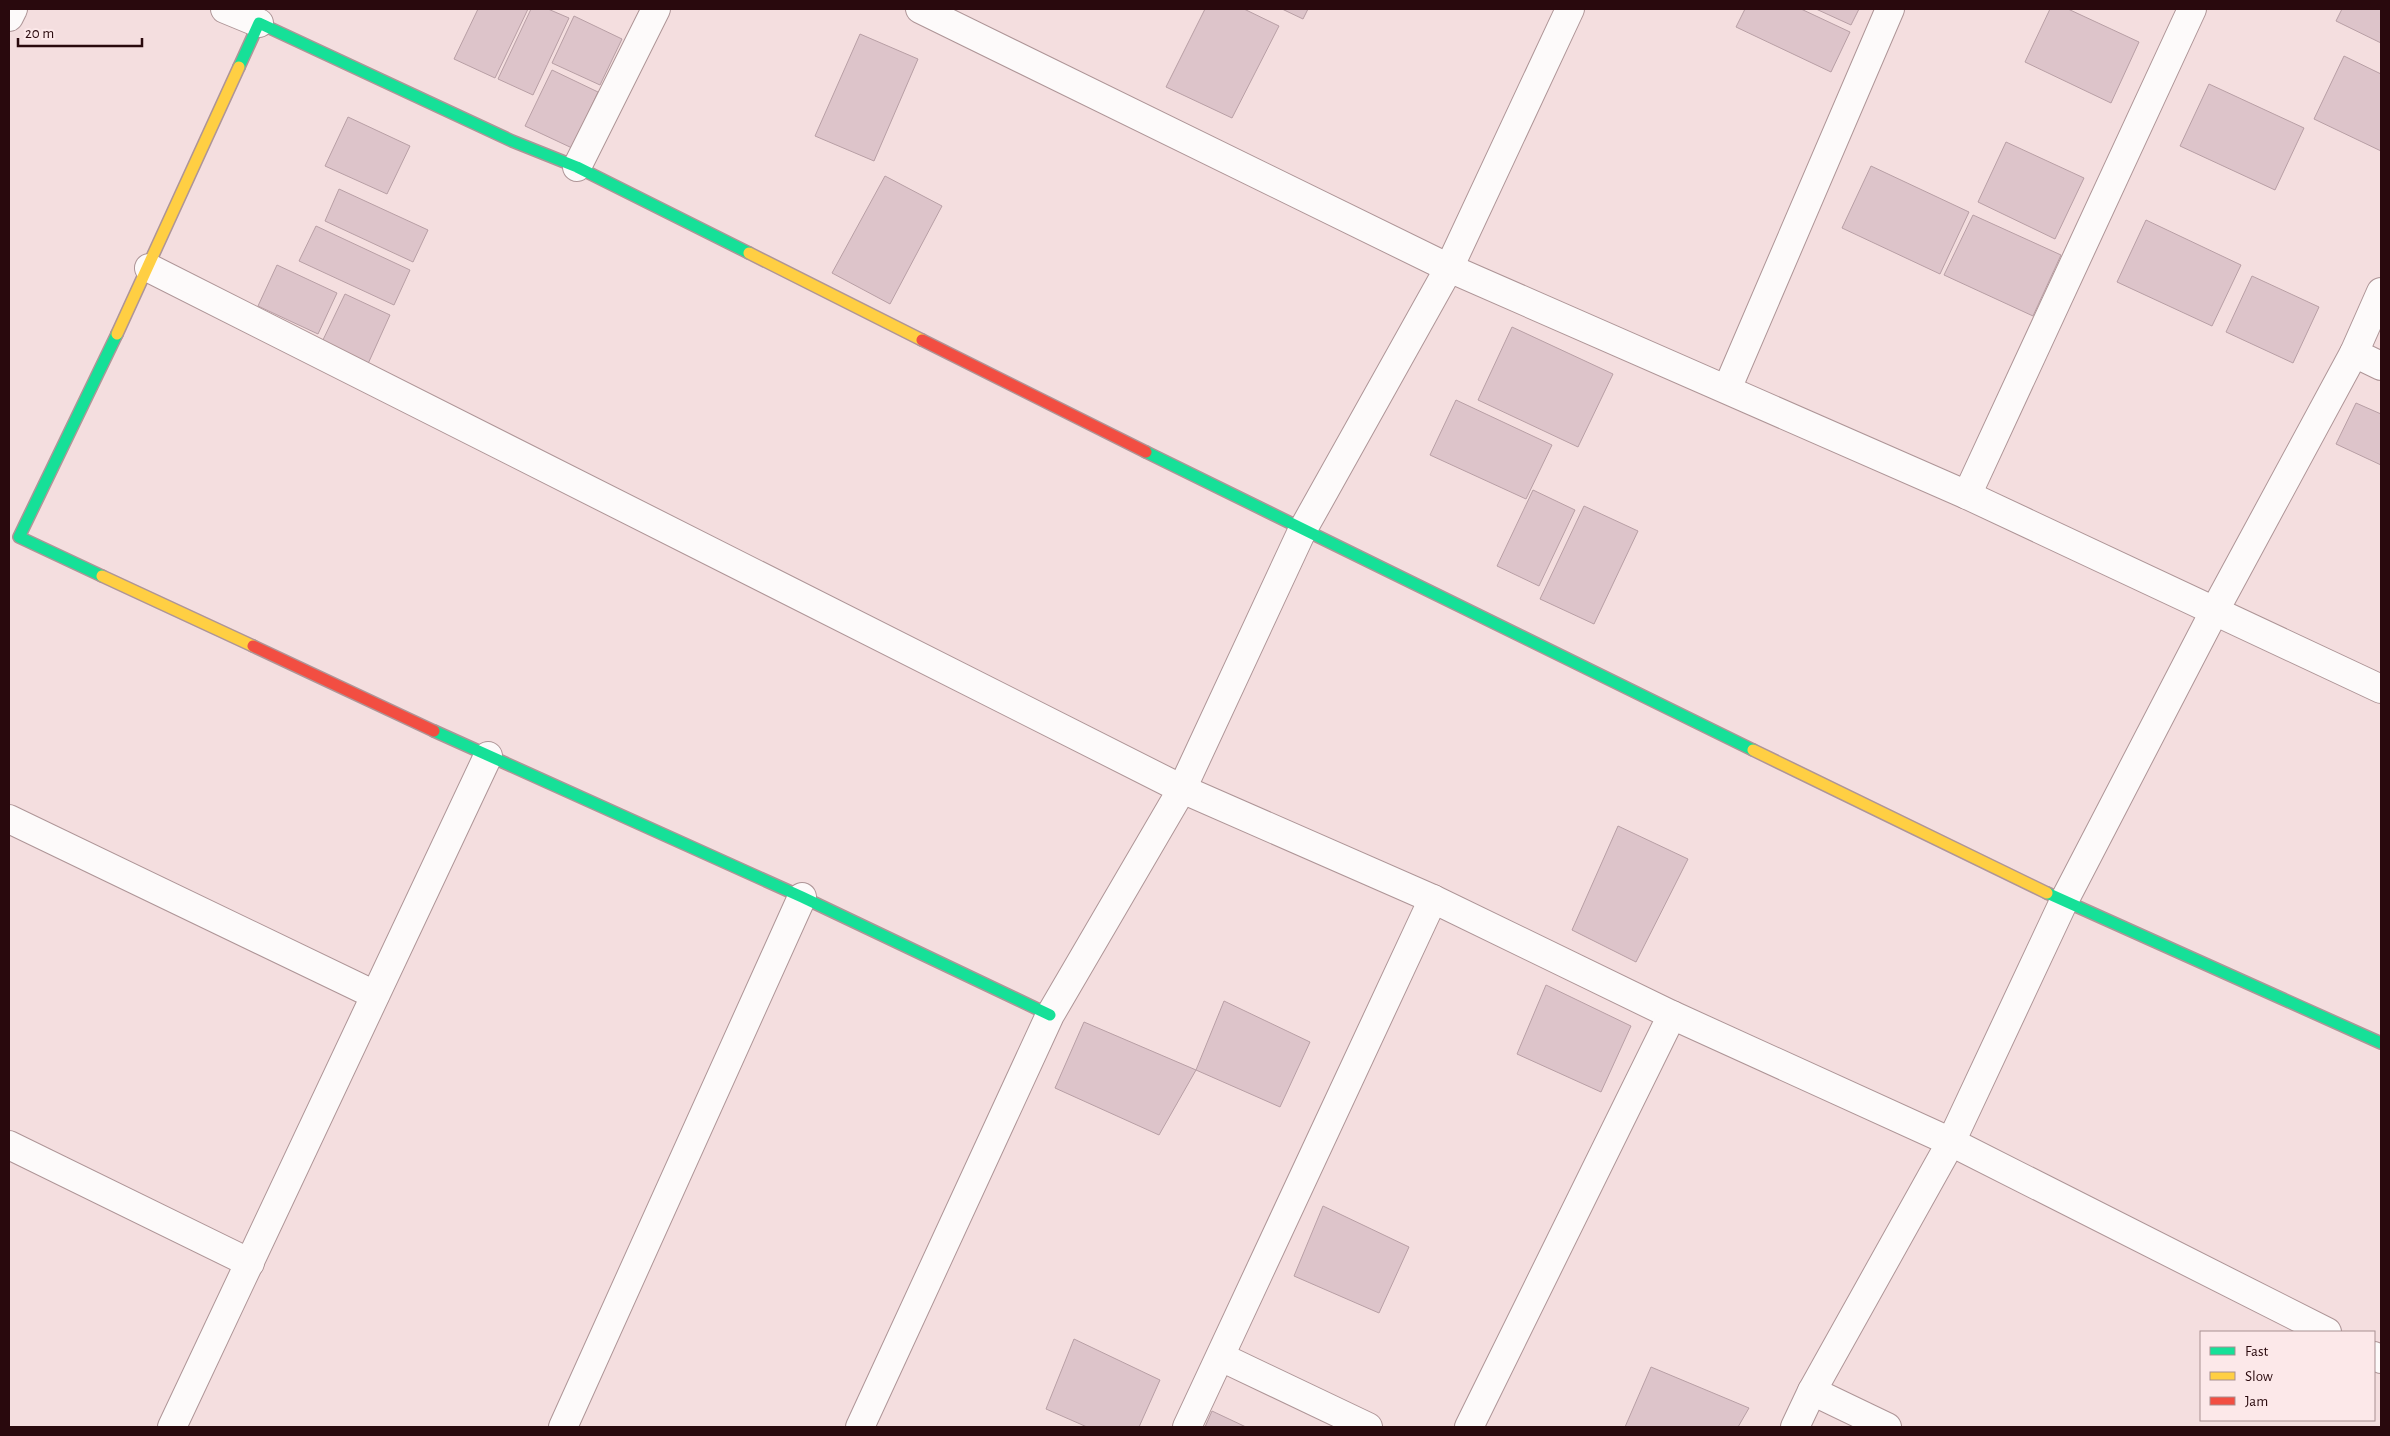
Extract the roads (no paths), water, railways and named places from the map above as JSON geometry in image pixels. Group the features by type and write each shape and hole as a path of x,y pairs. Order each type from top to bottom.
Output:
{"street":[{"path":"9,17 13,9"},
{"path":"225,9 512,141 577,167 1302,530 2064,902 2381,1044"},
{"path":"577,167 656,9"},
{"path":"920,9 1448,268 1967,495 2381,689"},
{"path":"860,1427 1050,1015 1182,788 1302,530 1448,268 1570,9"},
{"path":"1727,389 1890,9"},
{"path":"1967,495 2192,9"},
{"path":"259,23 149,268 14,534 488,756 802,897 1050,1015"},
{"path":"149,268 1182,788 1432,899 1672,1015 1951,1142 2325,1331"},
{"path":"1795,1427 1812,1391 1951,1142 2064,902 2215,610 2354,354 2381,292"},
{"path":"2354,354 2381,366"},
{"path":"172,1427 488,756"},
{"path":"9,819 375,995"},
{"path":"563,1427 802,897"},
{"path":"1186,1427 1221,1357 1432,899"},
{"path":"1469,1427 1672,1015"},
{"path":"9,1145 250,1263"},
{"path":"1221,1357 1368,1427"},
{"path":"1812,1391 1888,1427"}]}
